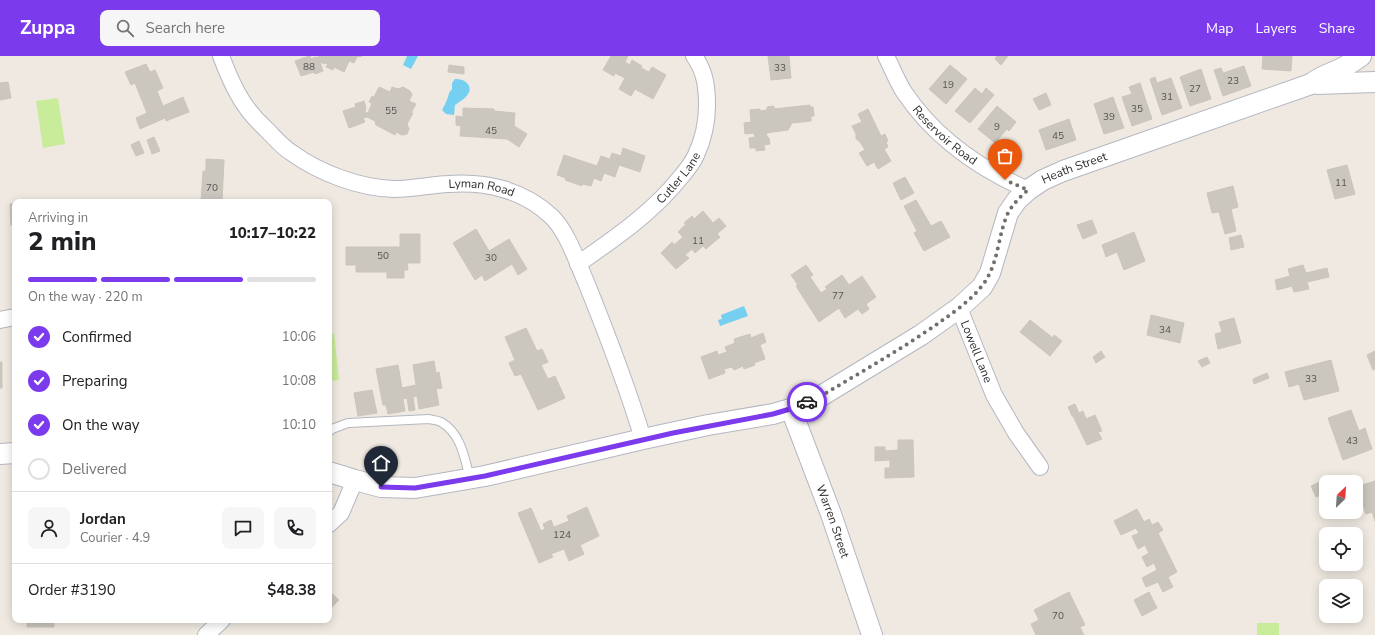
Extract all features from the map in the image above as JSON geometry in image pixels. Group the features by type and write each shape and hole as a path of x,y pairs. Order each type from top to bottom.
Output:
{"street":[{"name":"Lyman Road","path":"221,56 238,95 252,114 291,153 331,174 352,182 393,189 466,184 492,186 511,191 529,200 552,218 562,229 608,334 634,408 643,439"},
{"name":"Cutler Lane","path":"578,264 630,227 665,196 696,157 703,135 707,101 706,84 701,67 694,56"},
{"name":"Reservoir Road","path":"886,56 903,91 926,121 937,132 949,143 976,162 1005,180 1028,190"},
{"name":"Heath Street","path":"332,473 381,487 415,488 470,479 588,453 643,439 792,409 821,396 922,335 959,308 982,287 990,273 1008,213 1017,200 1028,190 1043,180 1063,171 1311,84 1322,76 1335,72 1361,56"},
{"path":"1335,72 1357,72 1375,79"},
{"path":"1311,84 1375,82"},
{"name":"Lowell Lane","path":"959,308 994,395 1016,433 1040,467"},
{"path":"0,320 12,318"},
{"name":"Warren Street","path":"792,409 833,520 872,635"},
{"path":"0,454 12,453"},
{"path":"332,521 341,513 355,480"},
{"path":"206,635 219,623"}],"lane":[{"path":"332,429 348,423 428,419 440,422 451,430 462,448 470,479"}],"green space":[{"path":"58,98 65,144 43,148 36,101"},
{"path":"332,333 334,333 339,380 332,381"},
{"path":"1257,623 1279,623 1279,635 1257,635"}],"water":[{"path":"407,56 418,56 411,69 403,65"},
{"path":"455,79 464,81 470,88 468,94 455,105 454,115 446,114 442,110 452,89 452,83"},
{"path":"744,306 748,316 720,326 718,320 722,319 721,315"}],"building":[{"path":"309,56 311,59 316,57 318,58 319,56 362,56 357,57 354,63 349,61 344,72 334,67 333,70 326,67 328,64 320,62 323,71 301,76 295,61"},
{"path":"611,56 628,56 625,62 630,65 632,60 642,66 641,68 649,72 652,67 666,75 653,99 635,89 631,96 619,89 625,78 615,73 614,76 603,70"},
{"path":"768,56 789,56 791,78 771,80"},
{"path":"997,56 1008,56 1001,65 995,59"},
{"path":"1263,56 1292,56 1291,71 1262,69"},
{"path":"146,64 150,72 155,70 163,88 157,91 163,106 183,97 189,112 166,121 165,118 140,129 136,118 147,113 135,83 131,85 125,72"},
{"path":"449,65 464,67 464,74 448,72"},
{"path":"950,65 967,79 946,104 929,89"},
{"path":"1244,66 1251,86 1223,96 1214,70 1221,68 1223,73"},
{"path":"1201,69 1211,99 1190,106 1180,77"},
{"path":"1155,77 1157,83 1171,78 1182,108 1162,115 1150,79"},
{"path":"8,82 11,98 0,100 0,83"},
{"path":"1140,83 1152,119 1132,126 1122,97 1132,94 1129,87"},
{"path":"379,87 390,92 392,87 398,89 403,87 410,91 412,95 409,101 416,104 407,124 409,129 407,134 402,135 396,132 395,135 376,125 375,121 367,117 363,118 365,122 349,128 343,111 356,107 355,104 364,101 366,108 365,112 368,113 372,103 369,102 372,96 374,97"},
{"path":"975,88 982,94 986,88 994,95 970,123 955,111"},
{"path":"1046,93 1051,105 1039,110 1033,99"},
{"path":"1113,97 1124,128 1104,134 1094,104"},
{"path":"810,105 810,107 813,107 814,116 811,116 811,121 792,123 788,130 766,133 770,144 764,145 765,150 756,151 756,148 750,148 749,138 755,137 754,133 745,134 744,123 751,122 750,110 767,110 767,107 774,106 774,109"},
{"path":"997,106 1016,122 1009,131 1007,129 995,143 978,129"},
{"path":"463,108 494,109 494,111 515,113 514,126 527,134 519,147 507,139 460,136 461,126 456,125 456,116 463,117"},
{"path":"868,109 881,136 885,134 888,141 886,142 888,147 884,149 891,161 878,169 874,162 867,166 859,153 865,150 856,139 856,134 852,126 862,122 858,114"},
{"path":"1069,119 1076,140 1046,150 1039,130"},
{"path":"154,137 160,151 152,154 147,140"},
{"path":"139,141 144,153 136,156 131,145"},
{"path":"623,148 645,156 640,172 619,165 615,177 604,173 601,181 594,178 591,186 582,184 582,186 565,180 566,178 557,175 564,155 597,166 601,156 610,159 612,153 621,156"},
{"path":"206,159 224,160 222,199 201,199 203,171 206,171"},
{"path":"1347,165 1355,194 1335,199 1327,170"},
{"path":"905,177 914,193 901,200 893,183"},
{"path":"1233,186 1238,207 1231,209 1236,231 1225,234 1219,212 1212,213 1207,193"},
{"path":"916,200 931,226 941,221 950,237 924,251 914,233 917,231 904,206"},
{"path":"10,204 12,204 12,225 11,225"},
{"path":"703,211 713,223 719,218 726,226 717,234 720,237 706,249 703,246 695,253 692,249 685,255 689,258 676,269 661,253 672,242 674,245 683,237 678,232 686,224 684,223 692,216 694,219"},
{"path":"1092,220 1097,233 1083,239 1077,225"},
{"path":"476,229 489,251 509,239 527,269 518,275 512,264 485,281 482,275 475,280 453,243"},
{"path":"1134,232 1145,261 1124,270 1117,252 1106,257 1102,245"},
{"path":"400,234 420,234 420,263 407,263 408,270 404,270 404,278 387,278 387,272 356,272 356,265 346,265 346,247 400,247"},
{"path":"1241,235 1244,247 1231,250 1229,238"},
{"path":"806,265 813,275 810,277 821,293 827,289 825,287 842,275 849,285 862,276 876,297 866,304 869,309 862,314 858,309 845,318 839,308 819,322 796,286 798,285 791,275"},
{"path":"1303,265 1306,273 1327,268 1329,277 1307,282 1309,289 1294,292 1292,286 1277,290 1275,280 1290,276 1288,269"},
{"path":"1151,315 1184,323 1180,343 1147,335"},
{"path":"1234,318 1241,343 1218,349 1215,334 1222,332 1219,322"},
{"path":"1030,320 1053,338 1054,335 1062,341 1050,356 1020,332"},
{"path":"526,328 537,351 542,349 548,362 541,365 548,379 555,376 565,398 538,410 521,374 515,376 509,363 515,360 505,337"},
{"path":"763,333 766,342 760,345 765,359 744,369 743,366 734,370 732,367 724,369 725,373 709,379 701,357 717,351 718,355 727,352 725,347 735,343 734,339 750,334 751,338"},
{"path":"1101,351 1105,357 1096,363 1093,357"},
{"path":"1375,351 1375,369 1373,370 1367,355"},
{"path":"1207,357 1210,363 1202,367 1198,361"},
{"path":"1331,360 1339,391 1304,400 1299,384 1289,387 1285,372"},
{"path":"434,361 436,373 439,372 442,388 436,389 439,405 419,409 417,396 413,397 415,410 409,411 407,398 403,399 405,411 388,414 386,405 383,405 376,369 398,365 402,388 416,385 413,365"},
{"path":"0,362 2,362 2,388 0,388"},
{"path":"1267,373 1269,378 1254,384 1253,379"},
{"path":"372,390 377,413 358,416 354,393"},
{"path":"1075,404 1079,413 1083,411 1086,419 1095,415 1102,431 1098,432 1102,439 1087,445 1068,407"},
{"path":"1351,410 1359,431 1365,428 1372,449 1343,460 1328,418"},
{"path":"898,440 913,440 914,477 885,478 885,468 890,468 890,460 875,461 875,447 885,447 885,451 898,450"},
{"path":"1375,481 1375,521 1372,512 1366,514 1363,504 1363,485"},
{"path":"1319,482 1319,496 1316,497 1311,486"},
{"path":"587,507 599,536 580,545 584,554 569,561 564,549 551,554 553,557 539,563 518,513 531,508 541,531 545,529 543,524 551,520 554,527 569,521 567,516"},
{"path":"1137,509 1144,522 1149,519 1152,525 1158,522 1163,530 1158,533 1177,572 1168,577 1173,587 1163,592 1158,582 1146,587 1142,578 1157,570 1154,563 1147,567 1142,557 1149,553 1145,545 1138,549 1132,536 1139,533 1136,528 1121,535 1114,521"},
{"path":"1069,592 1085,625 1080,627 1084,635 1036,635 1031,624 1039,620 1034,610"},
{"path":"1149,592 1157,608 1142,616 1134,600"},
{"path":"332,594 339,600 332,607"},
{"path":"27,623 54,623 54,627 27,627"}],"way so far":[{"path":"807,402 821,396 922,335 959,308 982,287 996,258 1008,213 1017,200 1028,190 1005,180"}],"route":[{"path":"381,487 415,488 485,476 708,425 773,414 807,402"}]}
